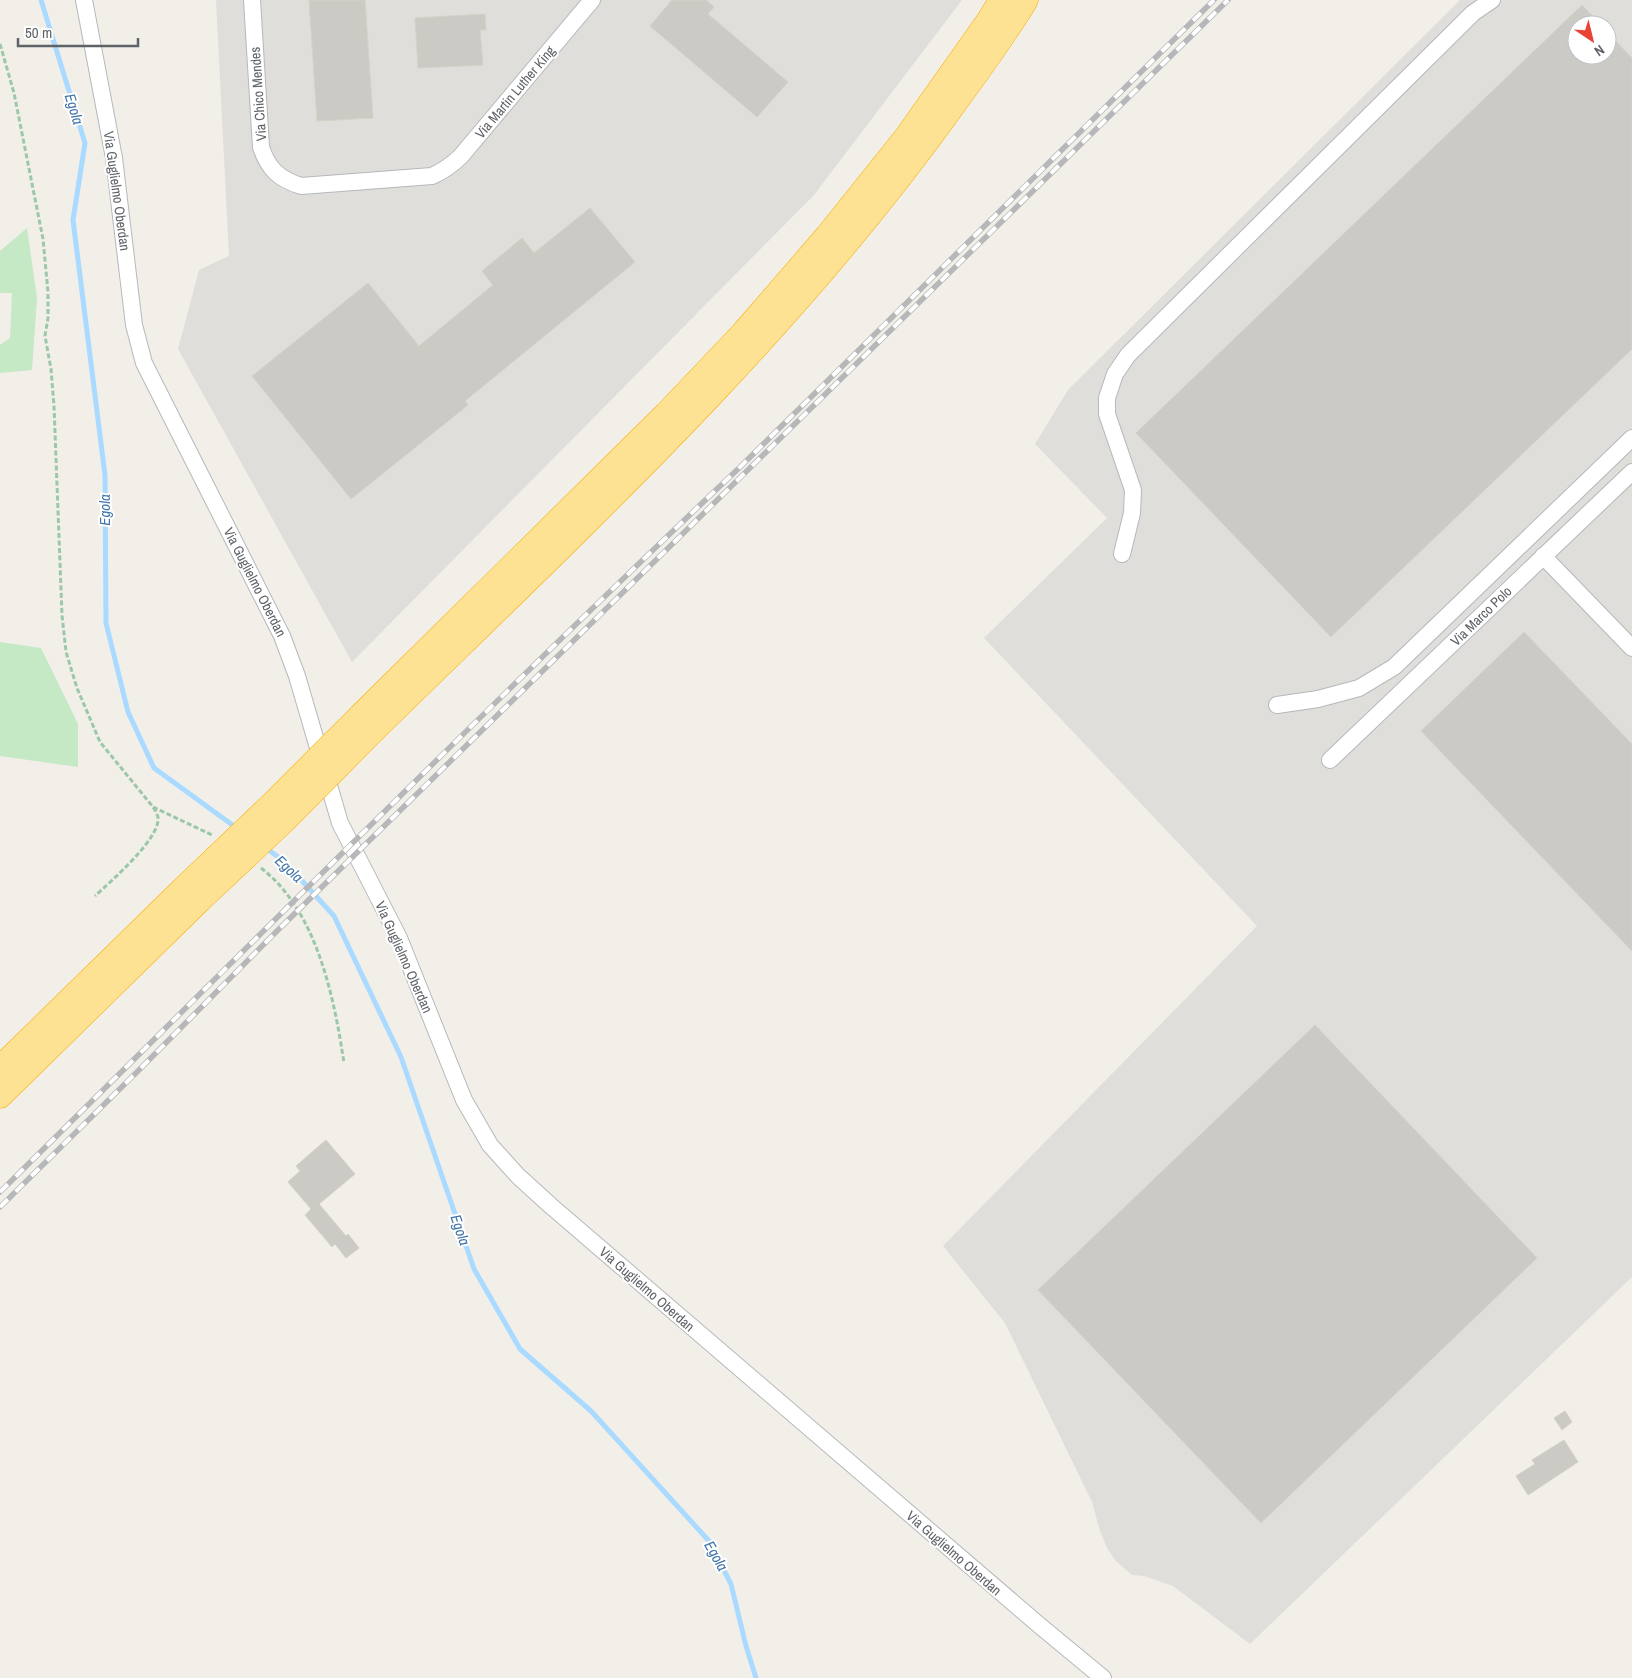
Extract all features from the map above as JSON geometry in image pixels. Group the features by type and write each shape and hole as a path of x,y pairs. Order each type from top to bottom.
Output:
{"highway":[{"path":"366,724 743,333 827,236 907,136 989,20 1001,0"},
{"path":"0,1096 193,893 270,806 366,724 621,488 765,338 834,259 927,142 1007,31 1026,0"},
{"path":"0,1068 193,893"}],"street":[{"name":"Via Guglielmo Oberdan","path":"84,0 114,158 134,326 144,363 282,636 297,676 340,823 399,938 464,1100 490,1146 550,1206 1103,1678"},
{"name":"Via Chico Mendes","path":"252,0 261,147 265,160 274,172 288,182 301,186 432,176"},
{"name":"Via Martin Luther King","path":"432,176 453,164 461,156 592,0"},
{"path":"1122,554 1132,513 1132,490 1107,414 1107,398 1115,374 1128,355 1472,13 1492,0"},
{"path":"1277,705 1318,699 1359,688 1394,667 1632,438"},
{"name":"Via Marco Polo","path":"1330,760 1632,472"},
{"path":"1543,556 1632,648"}],"path":[{"path":"0,44 14,93 43,239 48,292 48,318 45,336 46,350 51,369 55,415 62,615 66,652 77,688 100,742 153,807 158,818 155,830 129,864 94,896"},
{"path":"153,807 220,840"},
{"path":"256,864 264,869 280,886 303,917 329,984 338,1020 344,1063"}],"shaded area":[{"path":"216,0 962,0 814,195 352,662 178,349 199,270 229,256"},
{"path":"1460,0 1632,0 1632,1277 1250,1644 1173,1586 1144,1576 1132,1575 1116,1561 1107,1548 1100,1531 1092,1502 1005,1323 943,1246 1257,926 984,638 1107,518 1035,444 1068,390"}],"green space":[{"path":"27,228 37,298 32,370 0,373 0,345 10,338 12,293 0,293 0,251"},
{"path":"0,642 41,648 78,724 78,767 0,756"}],"building":[{"path":"309,0 365,0 373,118 317,121"},
{"path":"672,0 706,0 714,7 708,14 788,82 757,117 650,26"},
{"path":"1582,5 1592,15 1572,15"},
{"path":"485,14 486,30 480,30 483,65 418,68 415,18"},
{"path":"1567,19 1567,65 1617,65 1617,42 1632,58 1632,349 1331,637 1136,433"},
{"path":"590,208 635,262 465,401 468,405 351,499 252,376 368,283 419,346 493,285 482,271 522,238 534,253"},
{"path":"1524,632 1632,744 1632,951 1421,731"},
{"path":"1315,1025 1537,1258 1261,1523 1038,1290"},
{"path":"326,1140 355,1174 319,1204 346,1236 348,1234 359,1248 346,1258 335,1244 332,1247 305,1215 311,1209 288,1182 300,1171 296,1166"},
{"path":"1565,1411 1572,1422 1562,1430 1554,1418"},
{"path":"1564,1440 1578,1462 1528,1495 1516,1476 1535,1464 1532,1460"}],"waterway":[{"name":"Egola","path":"41,0 85,143 73,220 105,475 106,623 128,712 154,768 238,829"},
{"name":"Egola","path":"266,848 286,863 334,916 401,1057 474,1269 520,1349 591,1411 709,1541 731,1584 756,1678"}],"railway":[{"path":"0,1192 459,738 738,469 1214,0"},
{"path":"0,1207 279,929 1228,0"}]}
